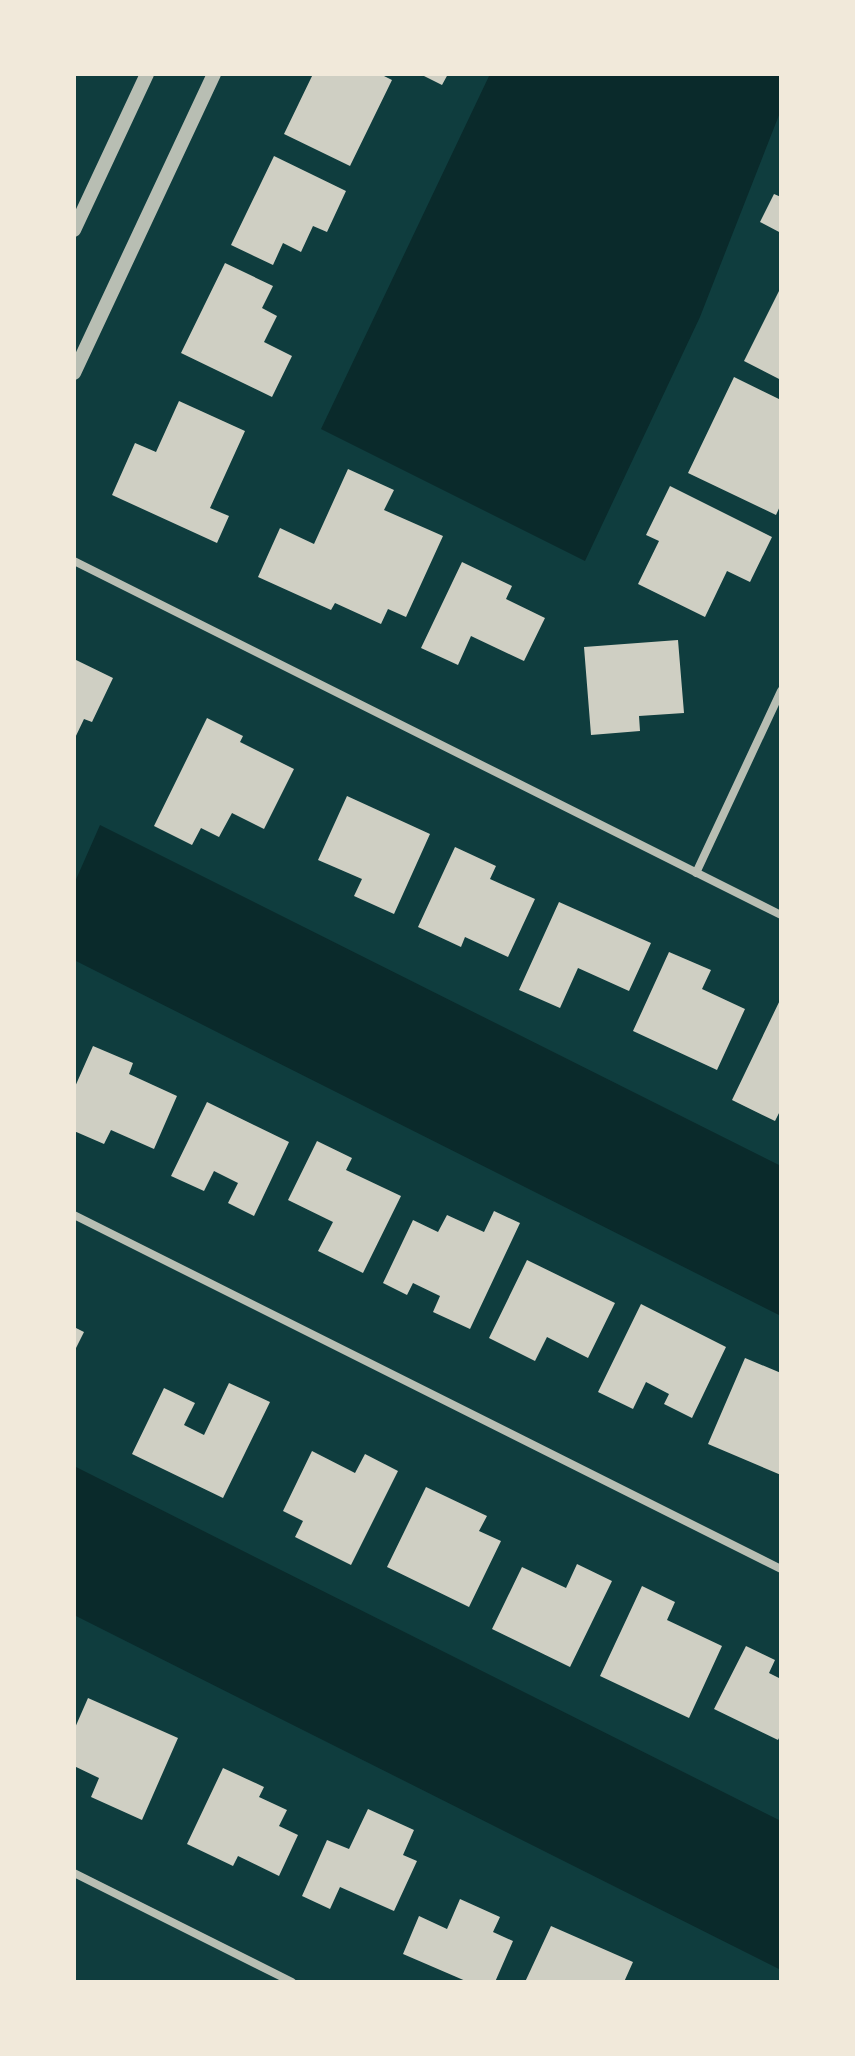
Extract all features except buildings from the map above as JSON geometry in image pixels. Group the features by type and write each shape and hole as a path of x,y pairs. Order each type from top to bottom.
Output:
{"street":[{"path":"74,230 147,74"},
{"path":"74,373 214,74"},
{"path":"74,561 781,915"},
{"path":"696,873 781,691"},
{"path":"74,1215 781,1569"},
{"path":"74,1873 292,1982"}],"water":[{"path":"490,74 781,74 781,110 700,317 585,561 321,429"},
{"path":"100,825 781,1166 781,1316 74,960 74,884"},
{"path":"74,1466 781,1821 781,1970 74,1615"}]}
